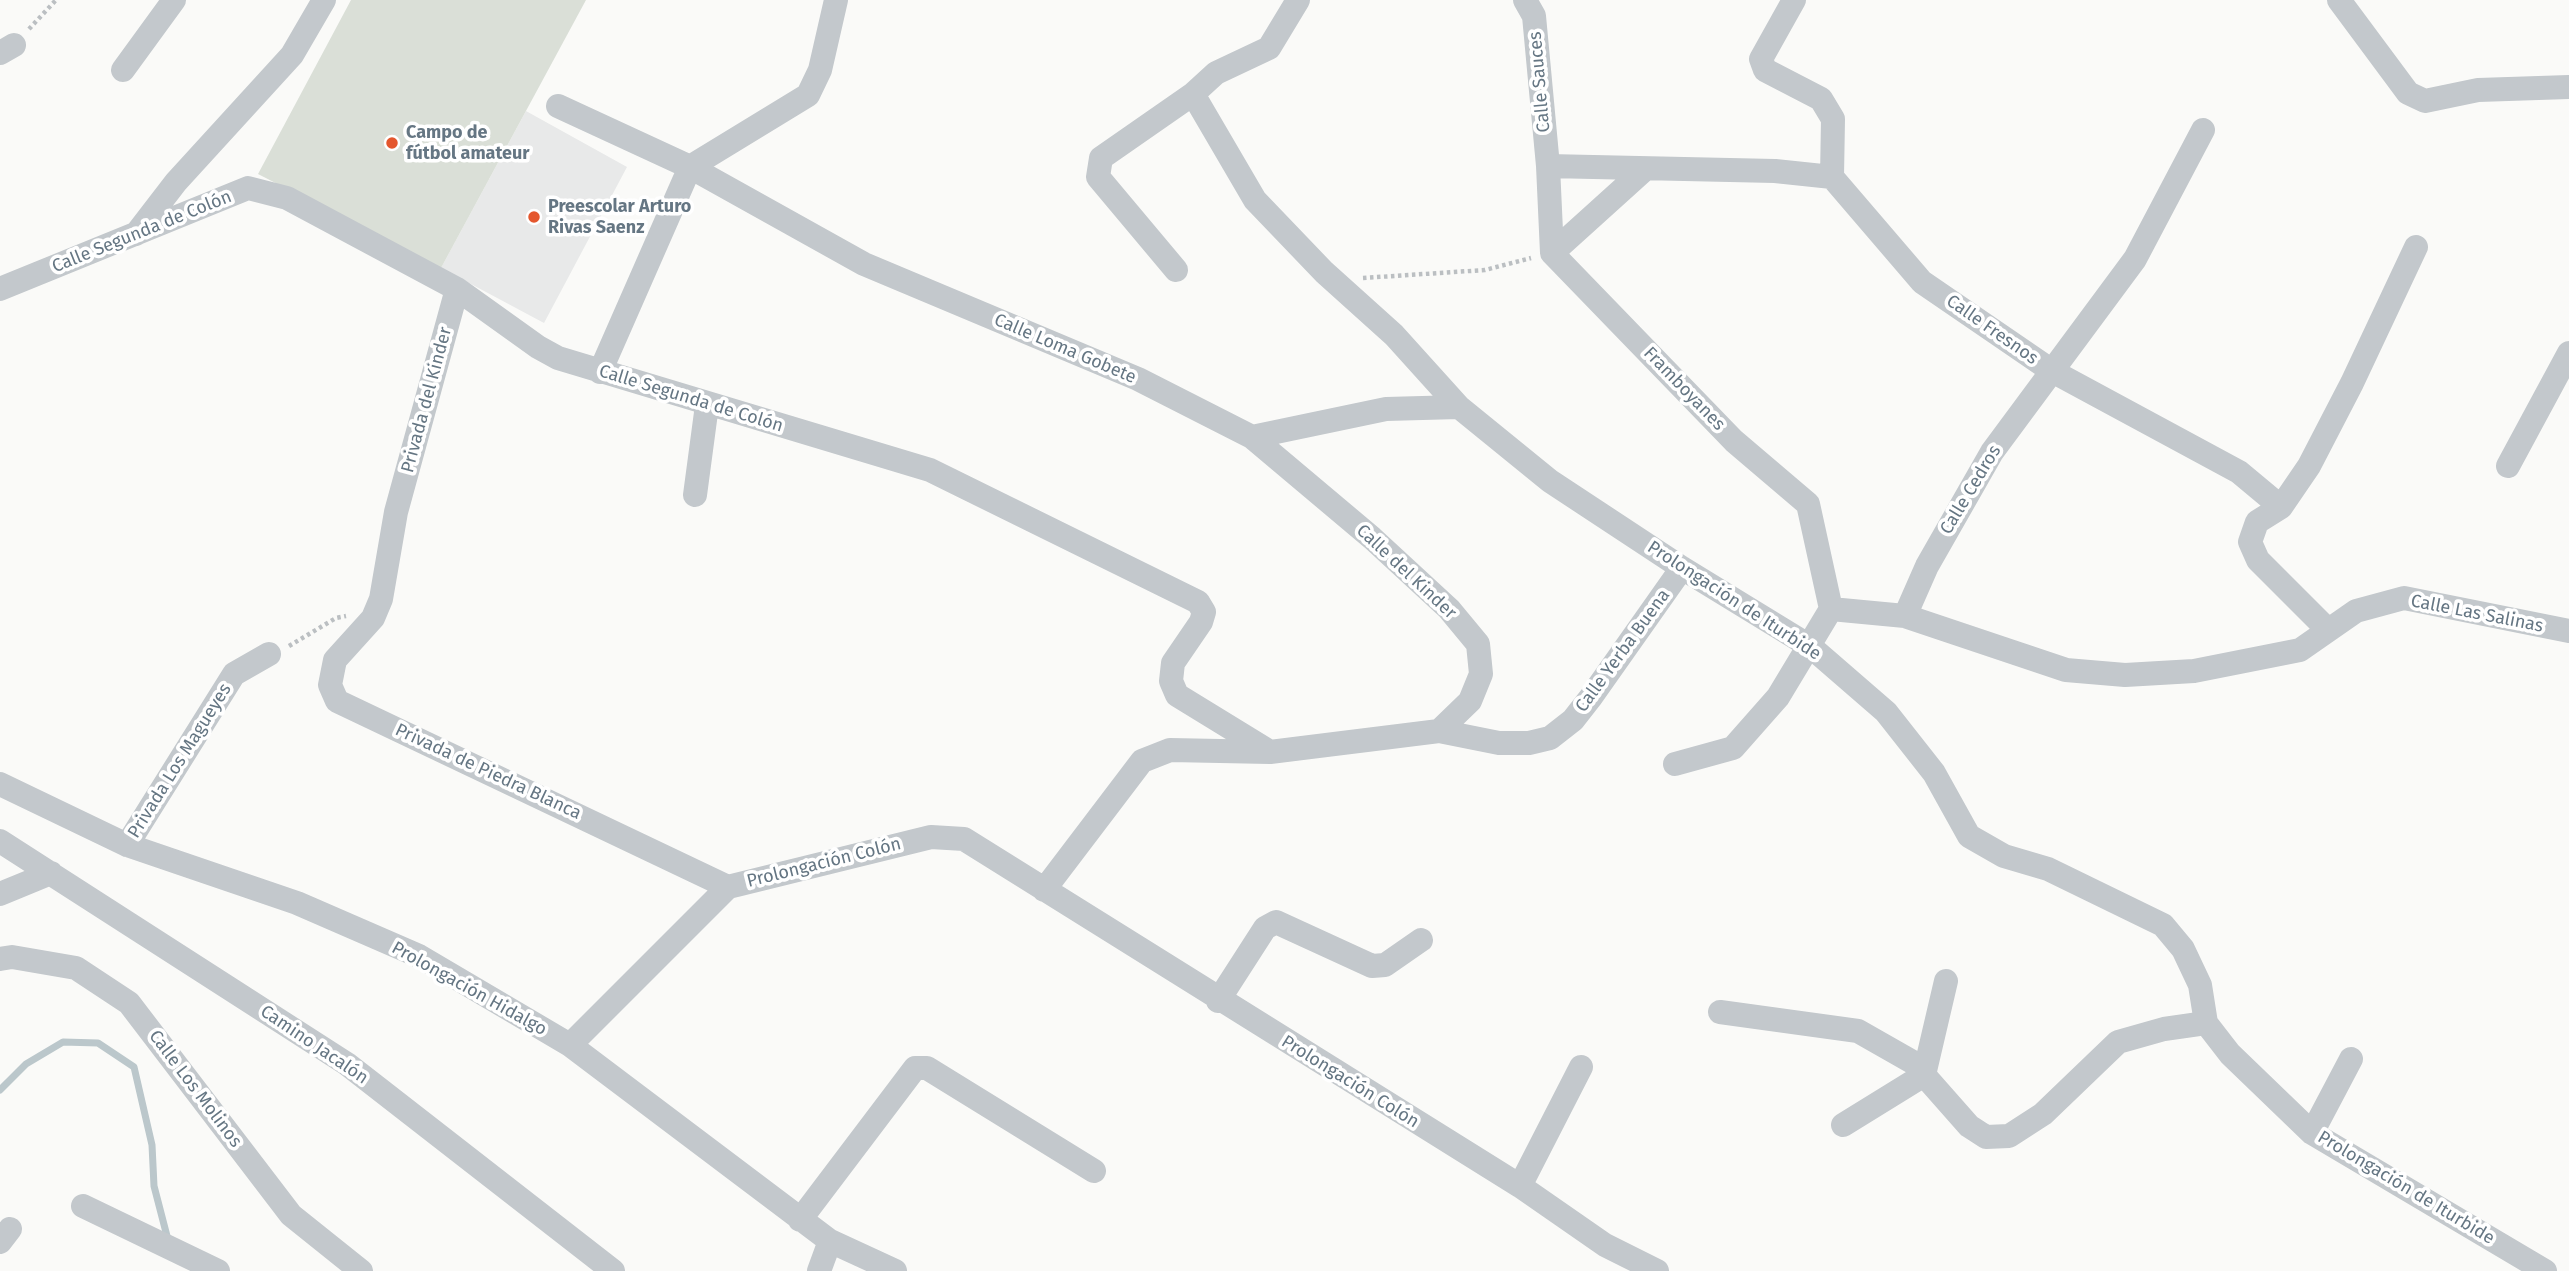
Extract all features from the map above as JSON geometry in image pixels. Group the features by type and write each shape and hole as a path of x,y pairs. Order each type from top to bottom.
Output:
{"street":[{"path":"123,69 174,0"},
{"path":"133,237 176,182 292,55 324,0"},
{"path":"600,372 690,167 808,95 820,70 836,0"},
{"path":"1176,270 1098,177 1101,158 1193,94 1216,73 1269,48 1298,0"},
{"path":"1552,253 1548,166 1775,171 1832,177 1833,119 1821,99 1765,70 1761,59 1794,0"},
{"path":"2339,0 2408,93 2425,101 2478,90 2569,87"},
{"name":"Calle Sauces","path":"1534,5 1548,166"},
{"name":"Prolongación de Iturbide","path":"1193,94 1255,200 1324,272 1394,335 1459,407 1550,481 1682,568 1811,647 1886,712 1934,773 1969,836 2004,856 2048,869 2163,925 2183,949 2200,985 2206,1023 2230,1054 2312,1133 2545,1271"},
{"path":"558,106 690,167"},
{"name":"Calle Cedros","path":"1905,616 1927,566 1992,452 2135,259 2203,130"},
{"name":"Calle Loma Gobete","path":"690,167 864,264 1138,379 1252,437"},
{"path":"1552,253 1645,169"},
{"name":"Calle Fresnos","path":"1832,177 1922,282 2052,372 2239,472 2281,507"},
{"name":"Calle Segunda de Colón","path":"0,289 248,188 287,198 457,289 538,347 558,358 930,470 1198,601 1204,612 1201,622 1173,663 1171,681 1177,695 1269,752"},
{"path":"2328,630 2258,560 2250,542 2258,522 2281,507 2309,466 2416,247"},
{"name":"Framboyanes","path":"1552,253 1734,441 1808,504 1831,609"},
{"name":"Privada del Kinder","path":"373,618 382,599 396,512 457,289"},
{"path":"2508,466 2569,353"},
{"path":"695,495 707,405"},
{"path":"1252,437 1386,410 1459,407"},
{"name":"Calle del Kinder","path":"1252,437 1372,538 1449,609 1478,644 1481,674 1470,701 1438,731"},
{"name":"Calle Yerba Buena","path":"1438,731 1499,743 1529,743 1550,738 1573,720 1591,697 1682,568"},
{"name":"Calle Las Salinas","path":"1905,616 2066,670 2125,675 2194,671 2300,650 2356,611 2404,598 2569,631"},
{"path":"1675,764 1733,748 1778,697 1811,647 1831,609 1905,616"},
{"name":"Privada de Piedra Blanca","path":"373,618 335,660 330,685 337,701 728,887"},
{"name":"Privada Los Magueyes","path":"127,845 234,674 269,654"},
{"path":"1044,890 1142,761 1170,750 1269,752 1438,731"},
{"name":"Prolongación Hidalgo","path":"0,784 127,845 296,903 419,956 570,1045 830,1241 895,1271"},
{"name":"Prolongación Colón","path":"570,1045 728,887 931,837 964,839 1218,1001 1520,1186 1605,1245 1657,1271"},
{"name":"Camino Jacalón","path":"0,841 347,1064 613,1271"},
{"path":"0,894 51,873"},
{"path":"1218,1001 1265,928 1276,922 1372,966 1385,965 1421,940"},
{"name":"Calle Los Molinos","path":"0,958 12,957 76,968 129,1003 291,1215 361,1271"},
{"path":"1843,1125 1924,1075 1946,981"},
{"path":"1720,1012 1858,1031 1916,1063 1969,1126 1986,1137 2009,1136 2043,1114 2118,1042 2164,1029 2206,1023"},
{"path":"2312,1133 2351,1059"},
{"path":"1520,1186 1581,1067"},
{"path":"800,1220 915,1068 927,1068 1094,1171"},
{"path":"83,1206 218,1271"},
{"path":"819,1271 830,1241"}],"path":[{"path":"7,49 56,0"},
{"path":"1361,278 1485,270 1552,253"},
{"path":"269,654 299,642 336,618 349,615 373,618"}],"shaded area":[{"name":"Campo de fútbol amateur","path":"351,0 586,0 441,268 258,174"},
{"name":"Preescolar Arturo Rivas Saenz","path":"526,111 627,167 544,323 441,268"}],"waterway":[{"path":"0,1090 26,1064 63,1042 98,1043 134,1067 152,1145 154,1186 168,1240"}],"place":[{"name":"Campo de fútbol amateur","path":"392,143"},
{"name":"Preescolar Arturo Rivas Saenz","path":"534,217"}]}
